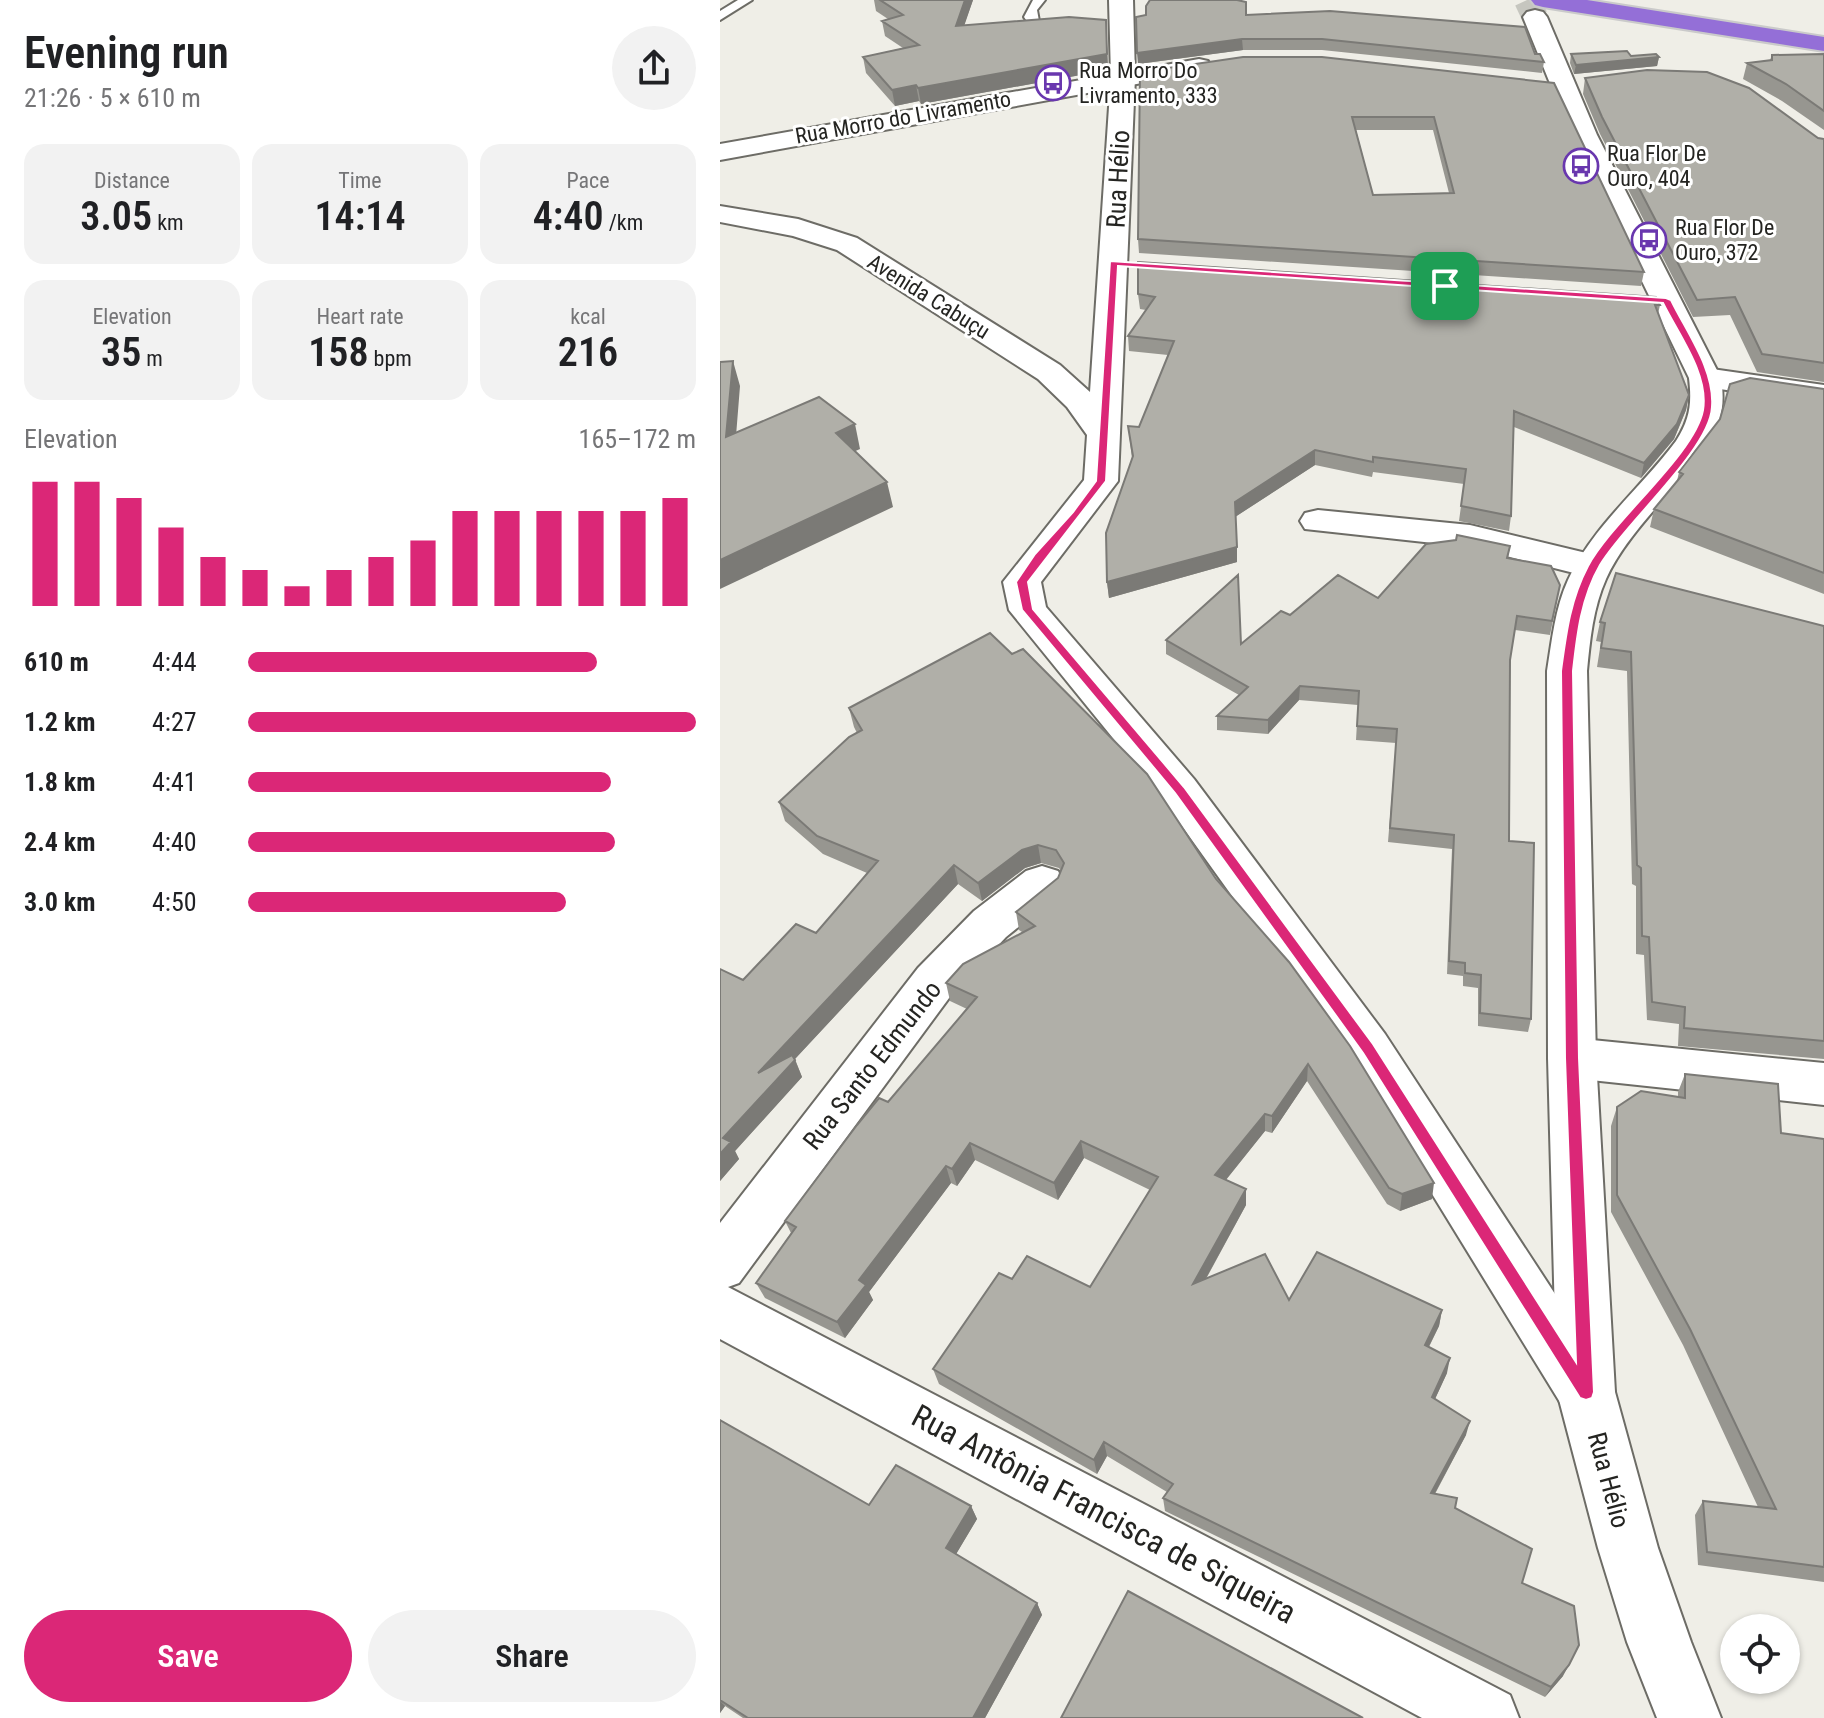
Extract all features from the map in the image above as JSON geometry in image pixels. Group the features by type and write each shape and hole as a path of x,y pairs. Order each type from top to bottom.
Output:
{"highway":[{"path":"1539,8 1824,44"}],"street":[{"path":"1539,8 1563,84 1650,299 1705,378 1708,410 1694,442 1630,517 1594,566 1574,615 1567,671 1572,1058 1586,1392"},
{"name":"Rua Hélio","path":"1116,20 1123,77 1129,264 1104,436 1101,481 1022,582 1028,610 1179,790 1368,1048 1586,1392 1628,1548 1659,1642 1689,1718"},
{"name":"Rua Morro do Livramento","path":"720,152 1123,77 1228,62"},
{"name":"Avenida Cabuçu","path":"720,214 798,228 847,244 1049,372 1079,400 1104,436"},
{"path":"1705,378 1824,395"},
{"path":"1318,521 1470,536 1594,566"},
{"name":"Rua Santo Edmundo","path":"720,1265 935,981 990,924 1042,883"},
{"path":"1572,1058 1824,1084"},
{"name":"Rua Antônia Francisca de Siqueira","path":"720,1310 1487,1718"}],"lane":[{"path":"720,16 746,0"},
{"path":"1039,0 1031,10 1030,17 1035,24 1075,28"}],"building":[{"path":"880,0 965,0 956,26 1069,17 1106,20 1107,54 892,90 863,57 919,45 882,21 903,15"},
{"path":"1150,0 1237,0 1246,2 1246,15 1330,11 1525,27 1535,54 1540,54 1544,62 1322,39 1242,39 1137,53 1136,17 1146,15"},
{"path":"1627,51 1631,56 1656,54 1659,57 1576,65 1571,54"},
{"path":"1824,54 1824,111 1786,84 1747,63 1772,60 1772,55"},
{"path":"1243,57 1322,57 1554,83 1644,272 1138,239 1140,72","holes":["1352,117 1434,117 1454,193 1373,195"]},
{"path":"1647,70 1707,72 1749,88 1818,138 1824,139 1824,363 1762,354 1735,297 1697,300 1585,78"},
{"path":"1138,262 1656,297 1660,305 1655,305 1689,395 1677,424 1644,463 1514,411 1511,516 1461,506 1466,469 1373,457 1373,462 1315,450 1235,502 1237,547 1107,582 1106,533 1133,456 1128,426 1139,427 1174,341 1128,336 1155,297 1138,294"},
{"path":"733,361 726,437 819,397 855,424 836,433 887,482 720,560 720,362"},
{"path":"1750,378 1824,389 1824,573 1654,509 1683,474 1679,472 1720,419 1730,384"},
{"path":"1457,535 1510,546 1507,558 1551,566 1560,585 1552,621 1517,616 1510,660 1509,841 1534,843 1531,1019 1480,1013 1481,975 1465,973 1465,963 1449,961 1454,835 1390,828 1397,729 1357,726 1359,691 1300,686 1268,720 1217,716 1248,687 1166,640 1238,575 1241,644 1281,611 1290,615 1338,575 1378,598 1426,544 1456,540"},
{"path":"1616,573 1824,626 1824,1041 1684,1028 1685,1007 1652,1002 1649,937 1642,936 1641,868 1637,865 1631,652 1601,648 1605,623 1600,622"},
{"path":"990,633 1012,654 1023,649 1147,774 1216,879 1289,962 1350,1046 1434,1183 1402,1194 1389,1188 1308,1064 1272,1116 1265,1114 1215,1175 1246,1189 1193,1284 1265,1254 1289,1300 1317,1252 1442,1310 1425,1345 1450,1358 1432,1397 1470,1421 1431,1493 1457,1498 1455,1508 1532,1549 1522,1583 1574,1606 1579,1645 1569,1665 1551,1687 1163,1498 1173,1484 1104,1442 1094,1460 933,1369 999,1273 1012,1279 1027,1256 1090,1287 1158,1177 1081,1141 1054,1183 970,1143 952,1169 946,1166 859,1280 866,1285 837,1322 756,1283 796,1227 785,1221 857,1125 879,1098 888,1102 977,997 946,983 963,964 1035,926 1016,912 1058,878 1064,863 1056,850 1038,845 1022,850 978,883 954,865 758,1073 792,1055 795,1060 723,1138 731,1142 720,1154 720,969 743,980 796,924 816,933 878,861 817,836 779,802 849,737 862,730 849,708"},
{"path":"1685,1074 1778,1084 1781,1133 1824,1139 1824,1567 1707,1552 1703,1501 1776,1509 1690,1329 1617,1195 1617,1107 1641,1091 1685,1098"},
{"path":"720,1420 869,1505 896,1465 971,1506 946,1548 1037,1603 973,1718 748,1718 720,1700"},
{"path":"1128,1591 1363,1718 1061,1718"}],"tunnel":[{"path":"1527,0 1535,17"}],"place":[{"name":"Rua Morro Do Livramento, 333","path":"1053,83"},
{"name":"Rua Flor De Ouro, 404","path":"1581,166"},
{"name":"Rua Flor De Ouro, 372","path":"1649,240"}],"route":[{"path":"1113,263 1445,286 1666,300 1705,378 1708,410 1694,442 1630,517 1594,566 1574,615 1567,671 1572,1058 1586,1392 1368,1048 1179,790 1028,610 1022,582 1101,481 1113,263"}]}
